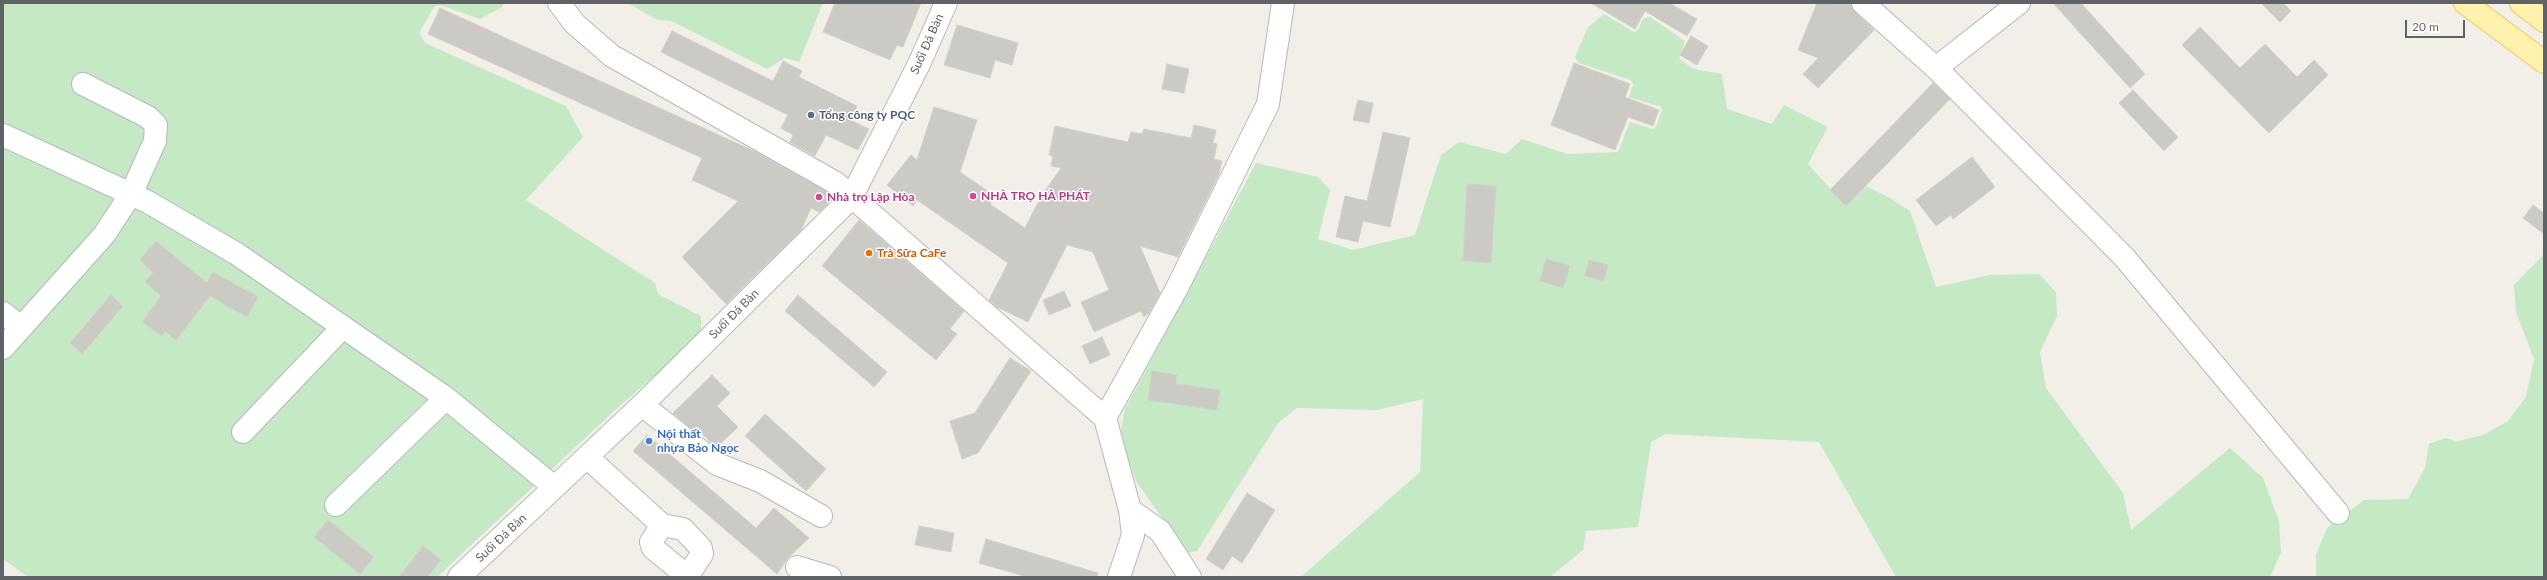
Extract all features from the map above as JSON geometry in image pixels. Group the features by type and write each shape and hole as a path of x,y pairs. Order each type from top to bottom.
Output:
{"main road":[{"path":"2465,3 2544,62"},
{"path":"2522,3 2544,21"}],"street":[{"path":"559,3 575,24 612,56 836,183 851,198 1105,418 1130,510 1133,535 1119,577"},
{"name":"Suối Đá Bàn","path":"459,577 642,406 851,198 919,64 946,3"},
{"path":"1105,418 1177,288 1268,104 1283,3"},
{"path":"1863,3 1936,68 2124,257 2338,513"},
{"path":"1936,68 2019,3"},
{"path":"3,348 104,235 131,194 155,141 156,125 148,117 83,84"},
{"path":"3,135 131,194 237,254 342,328 446,398 554,487"},
{"path":"3,313 21,327"},
{"path":"243,432 342,328"},
{"path":"336,505 446,398"},
{"path":"642,406 717,464 760,482 821,516"},
{"path":"587,457 662,525 683,529 701,548 702,554 687,577 653,548 651,542 662,525"},
{"path":"1130,510 1160,531 1190,577"},
{"path":"797,567 830,577"}],"green space":[{"path":"3,3 504,3 502,7 480,19 440,5 434,7 419,33 425,43 566,106 583,137 526,200 655,283 658,294 701,316 701,336 615,410 437,577 28,577 3,559"},
{"path":"628,3 823,3 799,62 785,58 767,69 671,21 657,20"},
{"path":"1604,14 1634,32 1638,30 1643,19 1650,17 1685,41 1679,59 1694,69 1722,74 1727,109 1772,124 1784,105 1828,127 1808,164 1846,206 1866,186 1890,198 1910,211 1936,287 1989,275 2039,274 2056,292 2057,316 2040,352 2046,388 2123,493 2131,530 2230,448 2263,478 2279,521 2281,552 2270,577 1896,577 1819,442 1666,434 1651,442 1638,527 1586,531 1583,550 1550,577 1301,577 1420,472 1423,399 1377,410 1297,408 1278,423 1197,551 1187,553 1136,481 1120,435 1125,409 1256,163 1318,177 1330,190 1318,239 1353,250 1415,235 1441,155 1459,142 1506,154 1522,139 1567,154 1618,152 1630,122 1653,129 1656,127 1662,110 1661,107 1629,97 1633,85 1631,80 1579,63 1575,57 1588,27"},
{"path":"2544,254 2544,577 2316,577 2316,555 2327,528 2364,500 2408,499 2425,468 2429,444 2446,438 2456,442 2485,434 2508,421 2526,397 2534,359 2516,312 2514,285"}],"building":[{"path":"835,3 921,3 903,47 897,45 890,60 823,32"},
{"path":"1591,3 1669,3 1697,19 1687,36 1645,11 1635,29"},
{"path":"1817,3 1850,4 1855,12 1874,30 1818,88 1803,74 1818,58 1798,50"},
{"path":"2053,3 2081,3 2145,74 2130,88"},
{"path":"2261,3 2283,3 2291,11 2280,22"},
{"path":"440,8 756,152 829,193 831,195 827,204 819,212 811,208 801,230 726,304 682,257 738,201 692,180 702,158 428,34"},
{"path":"957,25 1018,43 1012,65 995,60 990,78 944,65"},
{"path":"2200,27 2240,68 2265,44 2297,77 2314,60 2328,75 2269,133 2182,45"},
{"path":"672,31 773,81 783,61 802,71 799,77 857,106 850,120 869,129 858,150 826,135 815,156 790,142 793,135 781,128 788,115 661,52"},
{"path":"1691,36 1708,46 1697,65 1680,55"},
{"path":"1574,63 1630,84 1625,97 1659,110 1653,126 1628,117 1615,150 1551,125"},
{"path":"1167,64 1189,69 1184,93 1162,89"},
{"path":"1933,83 1950,99 1846,206 1830,190"},
{"path":"2133,90 2178,137 2164,151 2119,103"},
{"path":"1358,100 1373,103 1369,123 1353,120"},
{"path":"934,107 977,120 960,172 995,196 990,204 1025,228 1042,195 1061,168 1051,166 1053,156 1049,155 1055,126 1128,142 1131,132 1142,134 1144,129 1191,138 1194,125 1216,130 1213,143 1217,144 1214,159 1222,161 1219,174 1178,257 1140,246 1160,293 1149,313 1144,317 1141,311 1094,332 1081,302 1109,290 1093,252 1067,245 1028,322 997,307 989,300 1008,263 917,200 913,206 887,185 911,155 917,160"},
{"path":"1383,132 1410,138 1390,227 1363,221 1358,242 1336,237 1345,196 1367,201"},
{"path":"1972,157 1995,187 1953,219 1951,215 1936,226 1916,200"},
{"path":"1467,184 1496,186 1491,263 1463,261"},
{"path":"2533,205 2544,213 2544,234 2523,218"},
{"path":"859,220 964,311 950,329 957,334 936,360 822,266"},
{"path":"156,241 207,283 213,272 258,297 247,317 210,296 176,340 165,331 162,336 142,322 161,296 145,282 153,273 140,260"},
{"path":"1546,259 1570,266 1563,288 1540,281"},
{"path":"1589,260 1608,265 1604,281 1585,276"},
{"path":"1064,291 1071,306 1049,315 1043,300"},
{"path":"111,295 123,306 82,354 70,343"},
{"path":"798,295 887,372 874,387 785,311"},
{"path":"1102,337 1110,355 1090,364 1082,346"},
{"path":"1010,358 1031,371 978,453 962,459 950,421 975,413"},
{"path":"1152,371 1177,375 1176,384 1220,390 1217,410 1148,400"},
{"path":"712,375 730,393 717,406 738,427 716,448 696,427 693,430 673,413"},
{"path":"765,414 826,469 806,491 745,436"},
{"path":"647,435 756,528 774,508 809,538 788,558 777,574 633,451"},
{"path":"1247,493 1275,510 1242,563 1232,556 1223,570 1206,559"},
{"path":"328,520 374,557 360,574 314,537"},
{"path":"919,526 954,533 951,552 915,545"},
{"path":"986,539 1098,573 1097,577 1027,577 979,563"},
{"path":"423,546 441,560 427,577 399,577"}],"place":[{"name":"Tổng công ty PQC","path":"811,115"},
{"name":"NHÀ TRỌ HÀ PHÁT","path":"973,196"},
{"name":"Nhà trọ Lập Hòa","path":"819,197"},
{"name":"Trà Sữa CaFe","path":"869,253"},
{"name":"Nội thất nhựa Bảo Ngọc","path":"649,441"}]}
